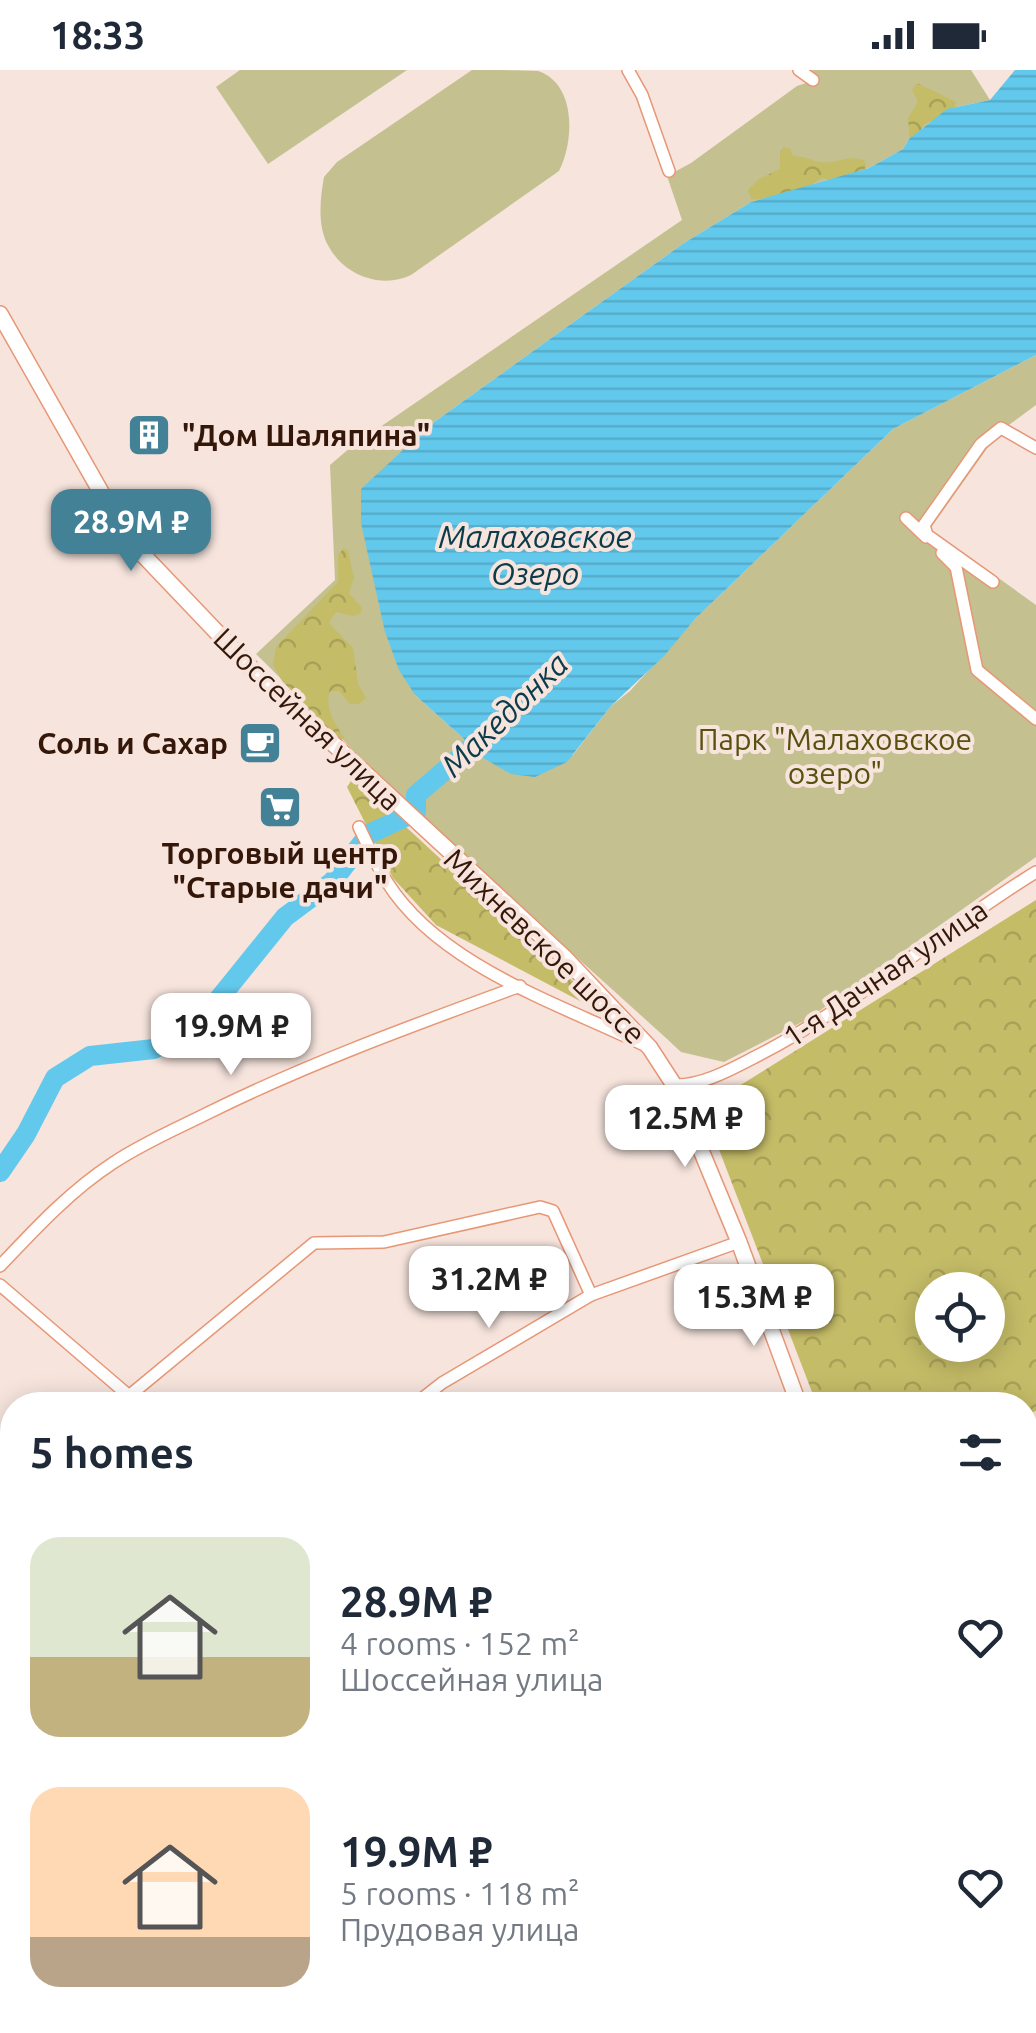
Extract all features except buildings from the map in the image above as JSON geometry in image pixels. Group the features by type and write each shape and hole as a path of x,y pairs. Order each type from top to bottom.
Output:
{"main road":[{"name":"Шоссейная улица","path":"0,314 118,526 249,666 419,825"},
{"name":"Михневское шоссе","path":"419,825 564,957 650,1048 674,1085 739,1242 794,1392"}],"street":[{"path":"628,70 642,95 669,171"},
{"path":"799,70 813,80"},
{"path":"993,582 927,534 924,526 981,444 1001,428 1036,448"},
{"path":"906,518 956,567 978,670 1036,718"},
{"path":"360,827 388,884 432,934 494,977 650,1048"},
{"name":"1-я Дачная улица","path":"674,1085 686,1086 729,1070 821,1020 1036,872"},
{"path":"0,1266 87,1182 136,1149 306,1068 520,986"},
{"path":"132,1392 314,1243 384,1242 540,1207 553,1211 591,1296"},
{"path":"431,1392 591,1296 739,1242"},
{"path":"0,1285 125,1392"}],"green space":[{"path":"240,70 407,70 268,164 216,87"},
{"path":"472,70 538,71 560,88 569,115 569,130 559,171 411,275 377,280 344,266 329,247 323,231 320,213 324,177 337,162"},
{"name":"Парк \"Малаховское озеро\"","path":"807,70 971,70 990,100 947,109 909,139 903,149 869,168 751,202 684,243 430,425 426,432 415,695 463,738 471,751 573,755 611,706 630,691 695,619 893,429 1036,355 1036,405 998,433 930,529 1036,605 1036,857 808,1019 724,1062 681,1052 416,812 256,654 335,580 330,465 682,220 667,176 797,86 812,81"},
{"path":"917,83 956,102 953,114 924,124 917,141 910,144 908,118 918,102 912,90"},
{"path":"784,147 793,156 820,162 857,158 866,165 864,171 838,182 822,178 801,192 751,199 748,190 759,179 780,169"},
{"path":"344,548 354,577 349,593 362,608 361,613 353,616 336,612 329,623 353,648 358,684 366,698 359,704 350,704 339,691 330,691 329,709 344,738 340,741 282,681 273,665 276,647 338,582 338,555"},
{"path":"353,778 614,1019 436,925 393,878 347,787"},
{"path":"1036,900 1036,1392 812,1392 710,1126 728,1093"}],"water":[{"name":"Малаховское Озеро","path":"1015,70 1036,70 1036,355 893,429 695,619 664,656 611,706 567,762 535,777 511,774 471,751 463,738 415,695 399,670 385,632 361,523 361,489 430,425 684,243 751,202 869,168 903,149 909,139 947,109 990,100"}],"waterway":[{"name":"Македонка","path":"0,1172 26,1134 55,1078 90,1056 154,1049 197,1026 285,917 332,882 369,834 416,812 416,795 491,731"}],"place":[{"name":"\"Дом Шаляпина\"","path":"149,435"},
{"name":"Соль и Сахар","path":"260,743"},
{"name":"Торговый центр \"Старые дачи\"","path":"280,807"}]}
